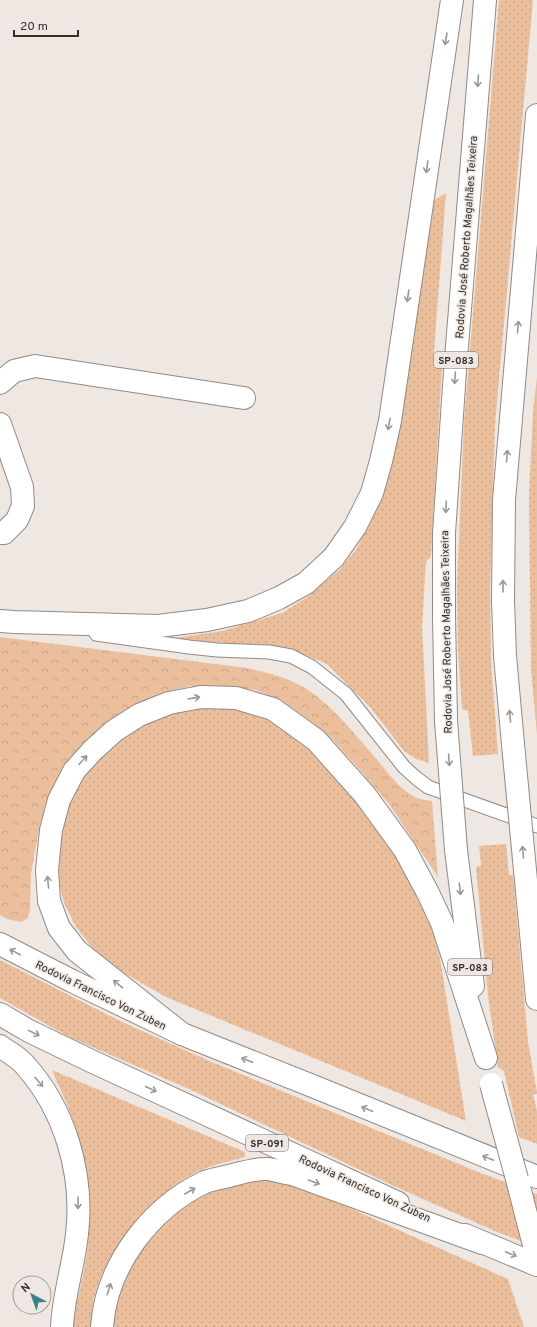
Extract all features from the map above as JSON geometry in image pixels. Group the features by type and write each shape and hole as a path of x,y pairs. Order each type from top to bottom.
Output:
{"main road":[{"path":"7,622 158,626 207,620 248,611 279,598 306,583 334,556 355,527 372,492 390,422 452,0"},
{"name":"Rodovia José Roberto Magalhães Teixeira","path":"485,0 455,378 445,526 444,616 446,721 456,850 470,967 491,1084 537,1257"},
{"path":"537,115 504,500 503,601 505,656 537,1000"},
{"path":"0,383 14,371 35,366 244,398"},
{"path":"0,424 22,487 23,506 17,520 4,533 0,533"},
{"path":"182,1034 77,951 58,928 49,901 47,870 51,830 59,800 74,771 92,751 114,731 140,715 169,703 201,697 236,698 273,709 316,740 365,795 405,850 442,922 486,1058"},
{"name":"Rodovia Francisco Von Zuben","path":"0,944 72,982 182,1034 537,1177"},
{"name":"Rodovia Francisco Von Zuben","path":"0,1014 28,1031 90,1061 482,1243 537,1265"},
{"path":"0,1046 23,1063 43,1087 62,1122 74,1161 78,1199 77,1233 62,1327"},
{"path":"102,1327 103,1312 110,1285 122,1260 156,1215 183,1195 206,1182 242,1172 267,1169 292,1174 482,1243"}],"lane":[{"path":"7,622 189,648 269,652 291,656 312,667 346,694 404,767 428,787 537,826"}],"green space":[{"path":"499,0 533,0 495,424 490,589 491,660 498,754 473,756 468,711 462,709 458,650 457,586 464,422"},
{"path":"446,193 433,365 442,365 431,556 426,562 422,626 429,763 416,759 404,751 370,707 327,664 301,653 275,646 175,638 222,631 282,613 309,596 339,570 356,550 371,521 385,482 433,201"},
{"path":"537,377 537,735 531,669 529,496 533,412"},
{"path":"0,637 247,668 277,676 298,684 324,702 342,719 404,790 417,798 432,801 438,877 389,804 330,737 305,717 281,700 256,690 224,686 190,686 161,693 132,707 101,727 81,748 60,775 45,806 39,829 31,874 30,909 28,918 21,922 7,919 0,915"},
{"path":"199,708 231,708 256,715 281,726 302,742 324,761 351,792 401,862 419,897 431,926 440,958 466,1121 166,997 114,967 94,950 76,927 64,903 58,879 59,842 64,815 77,786 93,761 122,736 149,720 175,712"},
{"path":"506,844 509,875 513,875 528,1042 537,1092 537,1094 533,1094 537,1111 537,1144 519,1137 504,1071 498,1067 488,996 476,867 481,866 479,846"},
{"path":"0,960 120,1021 207,1060 478,1172 537,1194 537,1247 497,1232 394,1186 189,1089 69,1037 0,998"},
{"path":"52,1070 245,1152 245,1157 205,1168 176,1184 160,1197 130,1228 117,1246 98,1284 93,1303 92,1327 72,1327 88,1246 89,1208 85,1170 77,1133 69,1109"},
{"path":"262,1177 285,1180 508,1279 524,1327 113,1327 115,1304 123,1275 160,1221 191,1201 222,1187"}]}
